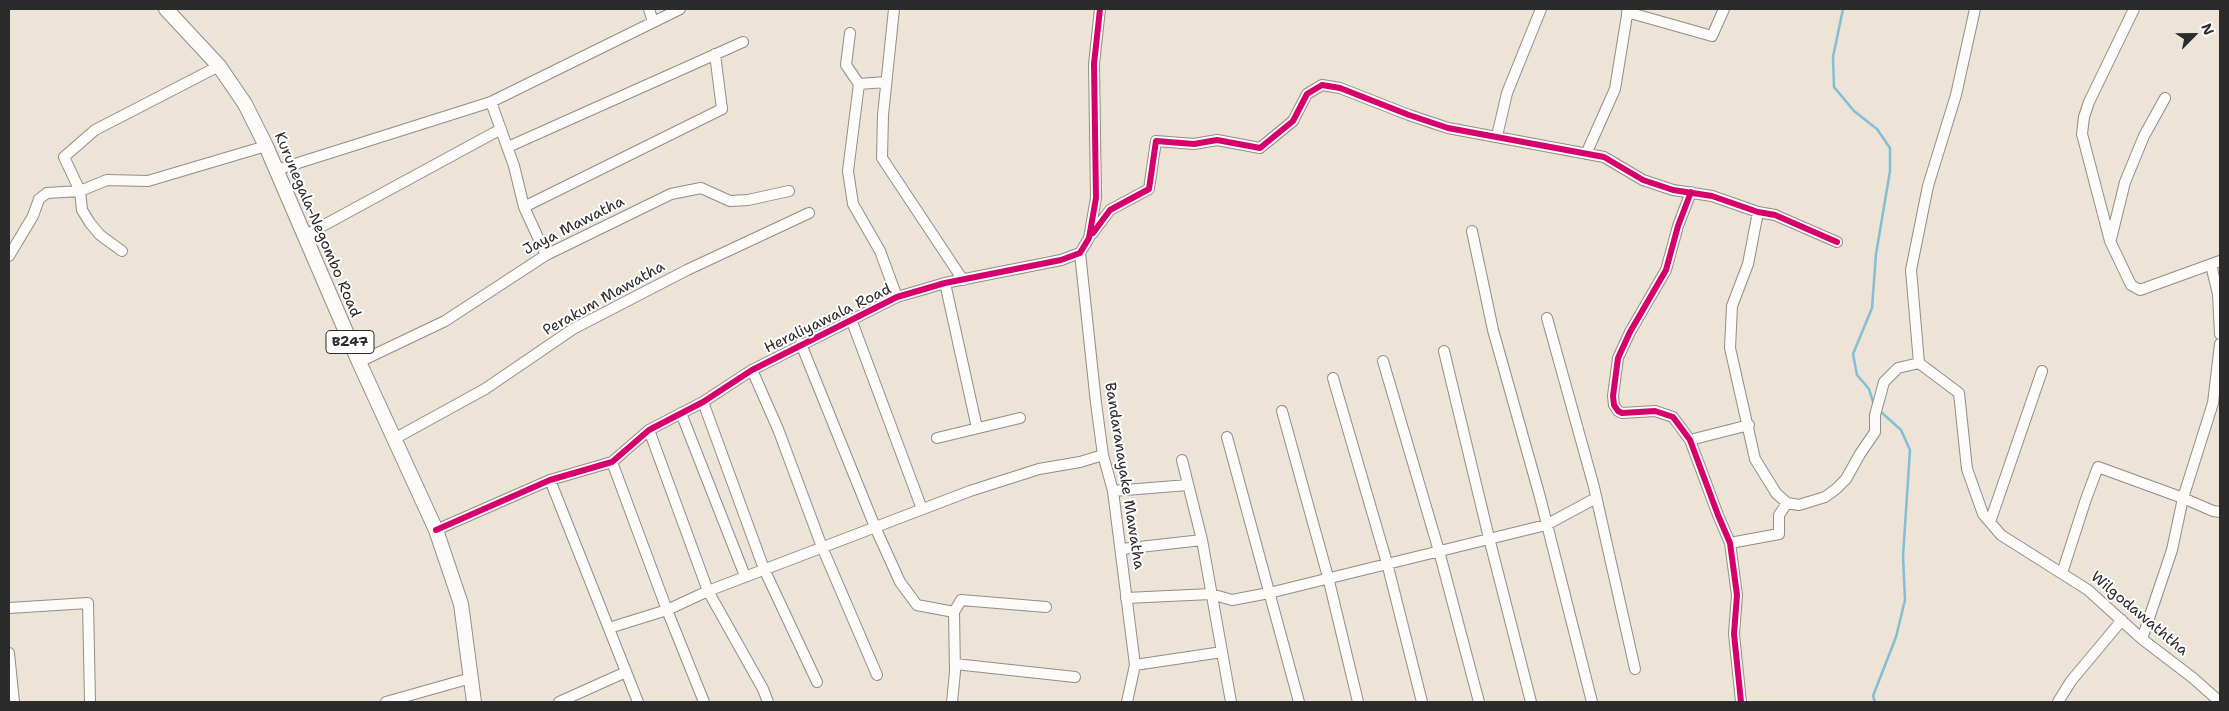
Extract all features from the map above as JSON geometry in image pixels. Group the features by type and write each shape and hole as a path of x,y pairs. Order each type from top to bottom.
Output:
{"main road":[{"name":"Kurunegala-Negombo Road","path":"166,9 218,66 245,104 266,146 359,362 436,530 461,604 474,702"}],"street":[{"path":"649,9 653,22"},
{"path":"276,170 491,102 680,9"},
{"path":"894,9 886,82 882,158 963,280"},
{"path":"1089,238 1096,198 1094,64 1100,9"},
{"path":"1497,136 1507,93 1541,9"},
{"path":"1586,154 1615,89 1627,10 1712,36 1724,9"},
{"path":"1758,212 1748,264 1732,306 1730,348 1749,425 1750,442 1755,459 1776,493 1787,503 1799,505 1825,497 1846,479 1875,432 1875,415 1884,382 1898,368 1919,364 1911,270 1928,186 1956,95 1975,9"},
{"path":"2134,9 2089,102 2084,117 2082,134 2110,241 2131,285 2140,290 2215,263 2220,334"},
{"path":"850,33 846,65 859,84 848,171 853,204 880,251 897,297"},
{"path":"508,148 743,42"},
{"path":"524,206 722,109 716,54"},
{"path":"122,251 100,235 90,223 82,210 80,191 64,157 95,130 218,66"},
{"path":"859,84 886,82"},
{"path":"1080,253 1110,210 1149,189 1156,140 1194,144 1217,140 1260,148 1293,121 1308,94 1322,85 1340,88 1448,128 1604,157 1643,180 1673,190 1712,196 1758,212 1775,215 1837,242"},
{"path":"2110,241 2125,182 2144,136 2165,98"},
{"path":"491,102 508,148 524,206 546,255"},
{"path":"304,236 501,129"},
{"path":"9,256 33,216 39,199 46,193 80,191 107,180 148,181 266,146"},
{"name":"Jaya Mawatha","path":"359,362 445,321 546,255 671,194 700,188 730,201 748,200 789,191"},
{"path":"1691,192 1678,226 1666,270 1630,332 1618,358 1613,396 1614,405 1622,413 1655,411 1672,417 1690,440 1730,543 1737,595 1734,634 1741,702"},
{"name":"Perakum Mawatha","path":"394,439 485,389 573,329 688,270 810,213"},
{"path":"1472,231 1493,330 1540,497 1592,702"},
{"name":"Heraliyawala Road","path":"436,530 550,480 612,462 649,430 703,402 752,370 897,297 945,283 1061,260 1080,253"},
{"name":"Bandaranayake Mawatha","path":"1080,253 1103,454 1114,492 1135,665 1127,702"},
{"path":"945,283 977,428"},
{"path":"1547,318 1596,498 1635,669"},
{"path":"851,320 922,509"},
{"path":"801,344 875,527 900,582 917,605 954,612"},
{"path":"2142,639 2172,550 2183,498 2213,403 2220,344"},
{"path":"1444,351 1531,702"},
{"path":"1383,361 1439,551 1480,702"},
{"name":"Wilgodawaththa","path":"1919,364 1959,393 1967,469 1983,514 1990,522 2001,534 2088,590 2142,639 2193,678 2220,702"},
{"path":"752,370 778,429 822,547 877,674"},
{"path":"1990,522 2042,371"},
{"path":"1333,378 1387,563 1422,702"},
{"path":"703,402 764,569 817,682"},
{"path":"1282,411 1328,577 1358,702"},
{"path":"681,413 745,576"},
{"path":"937,438 1020,418"},
{"path":"1690,440 1749,425"},
{"path":"649,430 708,591 763,689 768,702"},
{"path":"1227,437 1299,702"},
{"path":"609,628 667,610 745,576 970,491 1039,468 1080,462 1103,454"},
{"path":"1182,460 1202,540 1231,702"},
{"path":"612,462 667,610 704,702"},
{"path":"2062,573 2098,467 2220,512"},
{"path":"550,480 638,702"},
{"path":"1114,492 1188,484"},
{"path":"1126,598 1211,594 1232,600 1269,593 1546,525 1596,498"},
{"path":"1730,543 1779,534 1779,515 1787,503"},
{"path":"1122,549 1202,540"},
{"path":"952,702 955,664 954,612 961,600 1046,608"},
{"path":"9,608 88,603 90,702"},
{"path":"2058,702 2071,681 2122,620"},
{"path":"1135,665 1222,652"},
{"path":"9,653 14,702"},
{"path":"955,664 1075,677"},
{"path":"559,702 626,672"},
{"path":"386,702 471,678"}],"waterway":[{"path":"1843,9 1833,57 1834,87 1854,111 1877,129 1890,148 1890,171 1876,254 1872,308 1853,354 1857,375 1869,389 1874,405"},
{"path":"1875,702 1873,696 1896,637 1905,600 1903,556 1910,450 1901,430 1880,411"}],"cycle path":[{"path":"436,530 550,480 612,462 649,430 703,402 752,370 897,297 945,283 1061,260 1080,253 1089,238 1096,198 1094,64 1100,9"},
{"path":"1093,233 1110,210 1149,189 1156,141 1194,144 1217,140 1260,148 1293,121 1307,94 1322,85 1340,88 1448,128 1604,157 1643,180 1673,190 1712,196 1758,212 1775,215 1837,242"},
{"path":"1691,192 1678,226 1666,270 1630,332 1618,358 1613,396 1614,405 1622,413 1655,411 1673,417 1690,440 1730,543 1737,595 1734,634 1741,702"}]}
